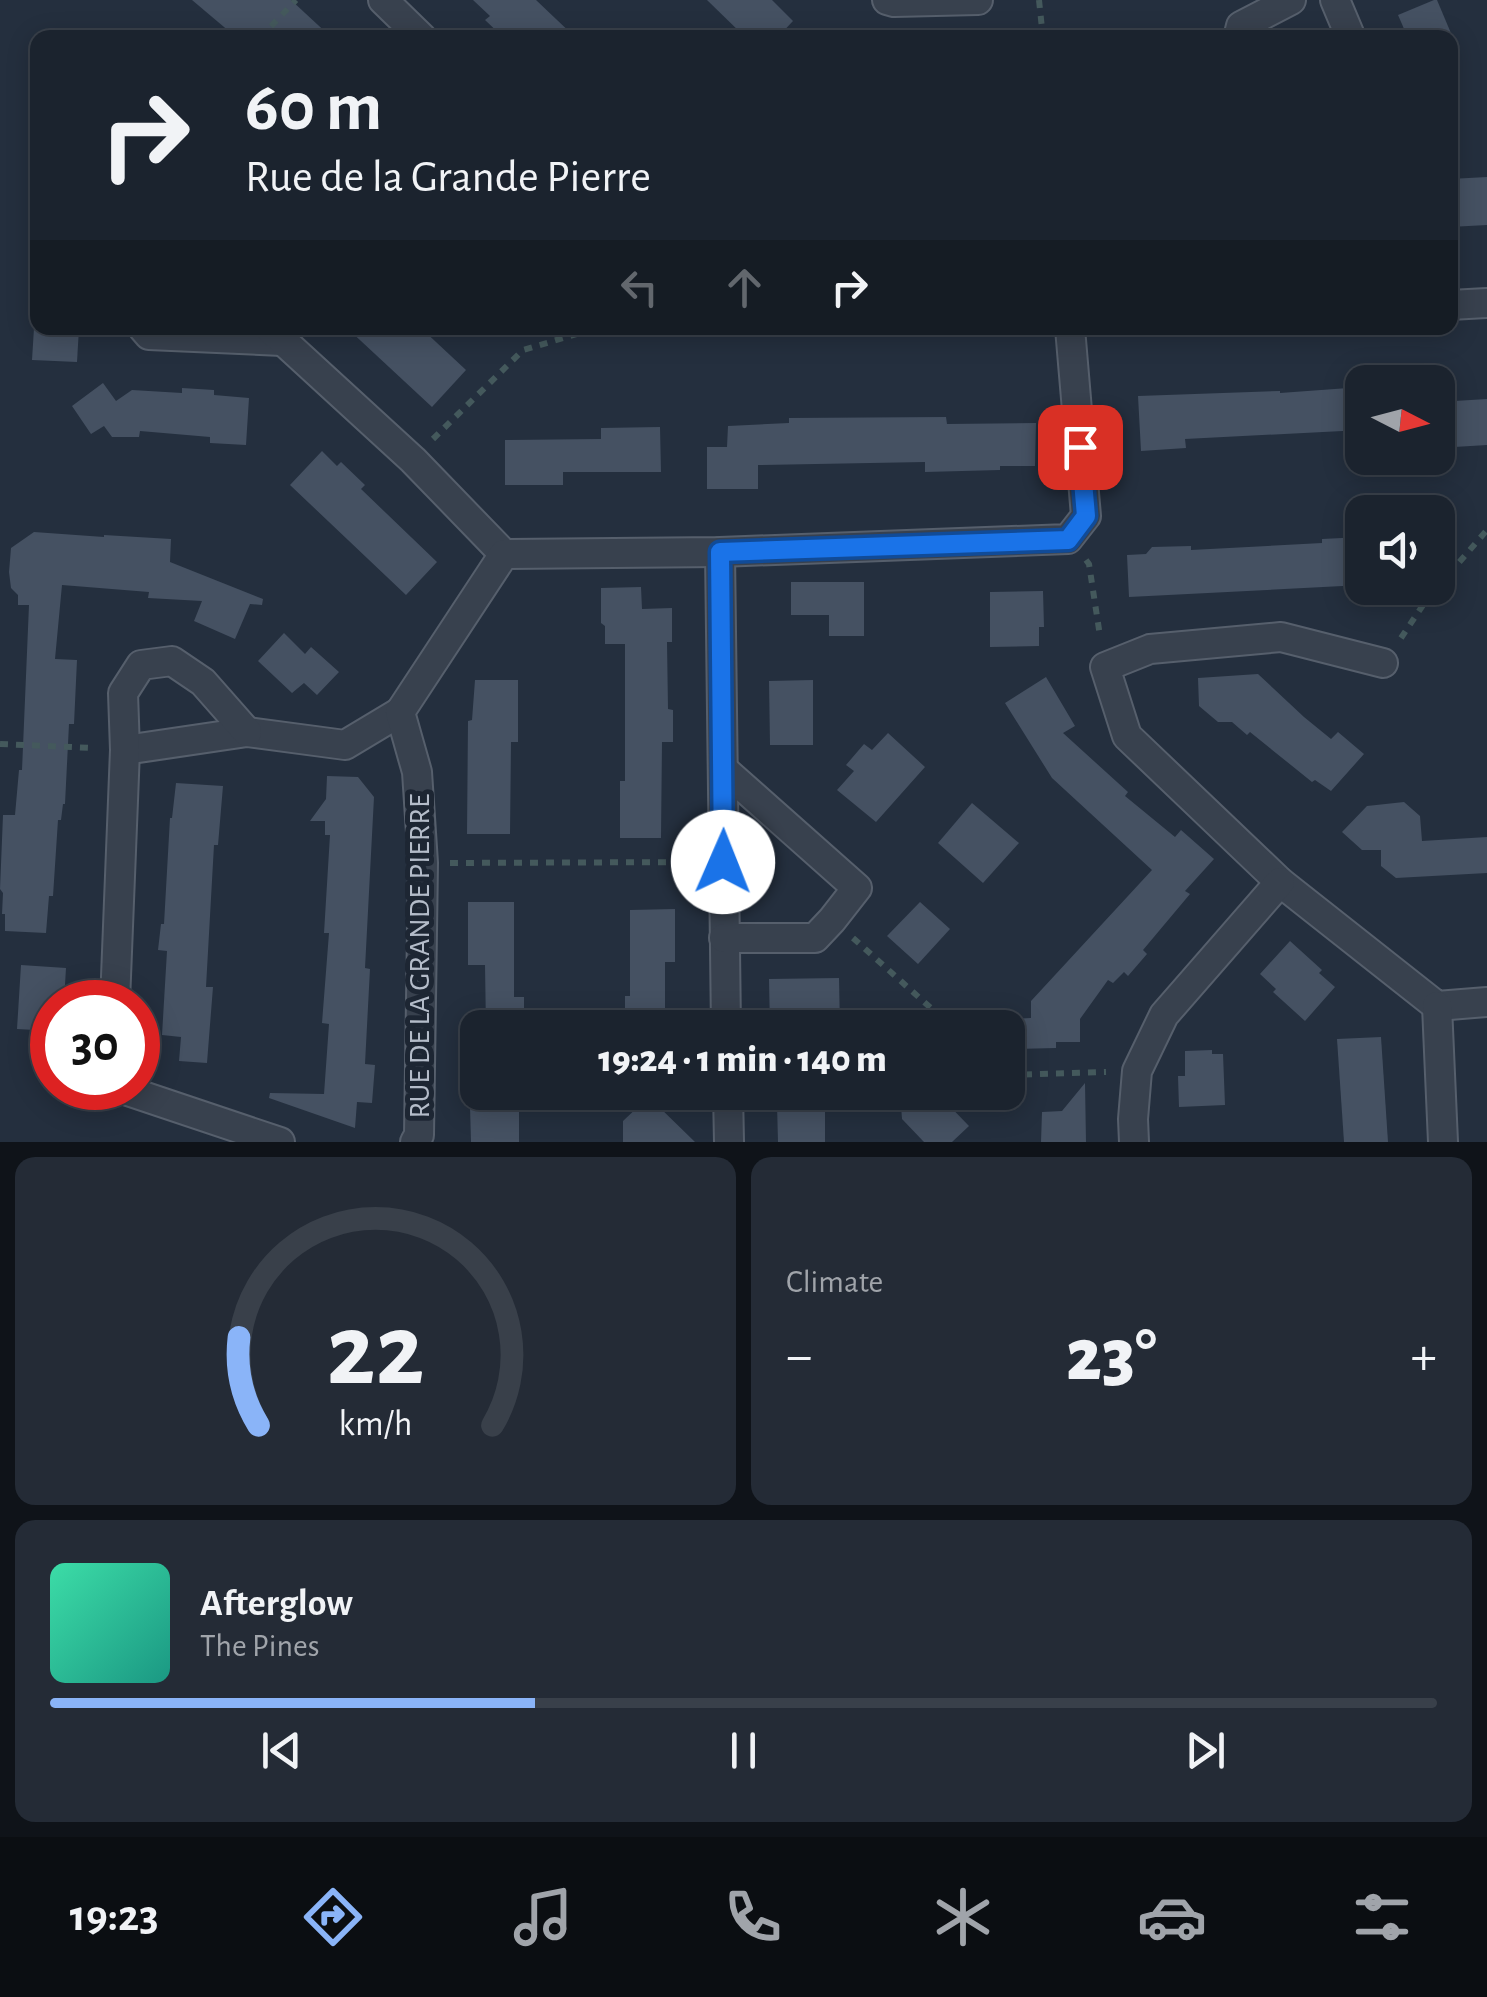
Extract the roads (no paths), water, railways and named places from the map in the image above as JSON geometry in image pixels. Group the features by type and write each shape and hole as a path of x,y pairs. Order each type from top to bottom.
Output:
{"street":[{"path":"383,0 414,30"},
{"path":"888,0 978,0"},
{"path":"1240,30 1291,0"},
{"path":"1335,0 1348,30"},
{"path":"1458,304 1487,303"},
{"path":"276,335 413,460 504,554 720,552 1068,540 1086,516 1071,335"},
{"path":"720,552 726,1010"},
{"path":"125,750 246,732 345,745 400,712 504,554"},
{"path":"1383,664 1281,636 1150,649 1105,666 1126,736 1280,882 1437,1006 1487,1002"},
{"path":"116,980 125,750 123,692 141,666 172,662 203,682 246,732"},
{"name":"RUE DE LA GRANDE PIERRE","path":"400,712 418,772 424,863 419,1134 415,1142"},
{"path":"724,770 856,888 814,938 724,938"},
{"path":"1134,1142 1137,1071 1164,1015 1280,882"},
{"path":"1437,1006 1443,1142"},
{"path":"160,1102 280,1142"},
{"path":"728,1110 729,1142"}]}
